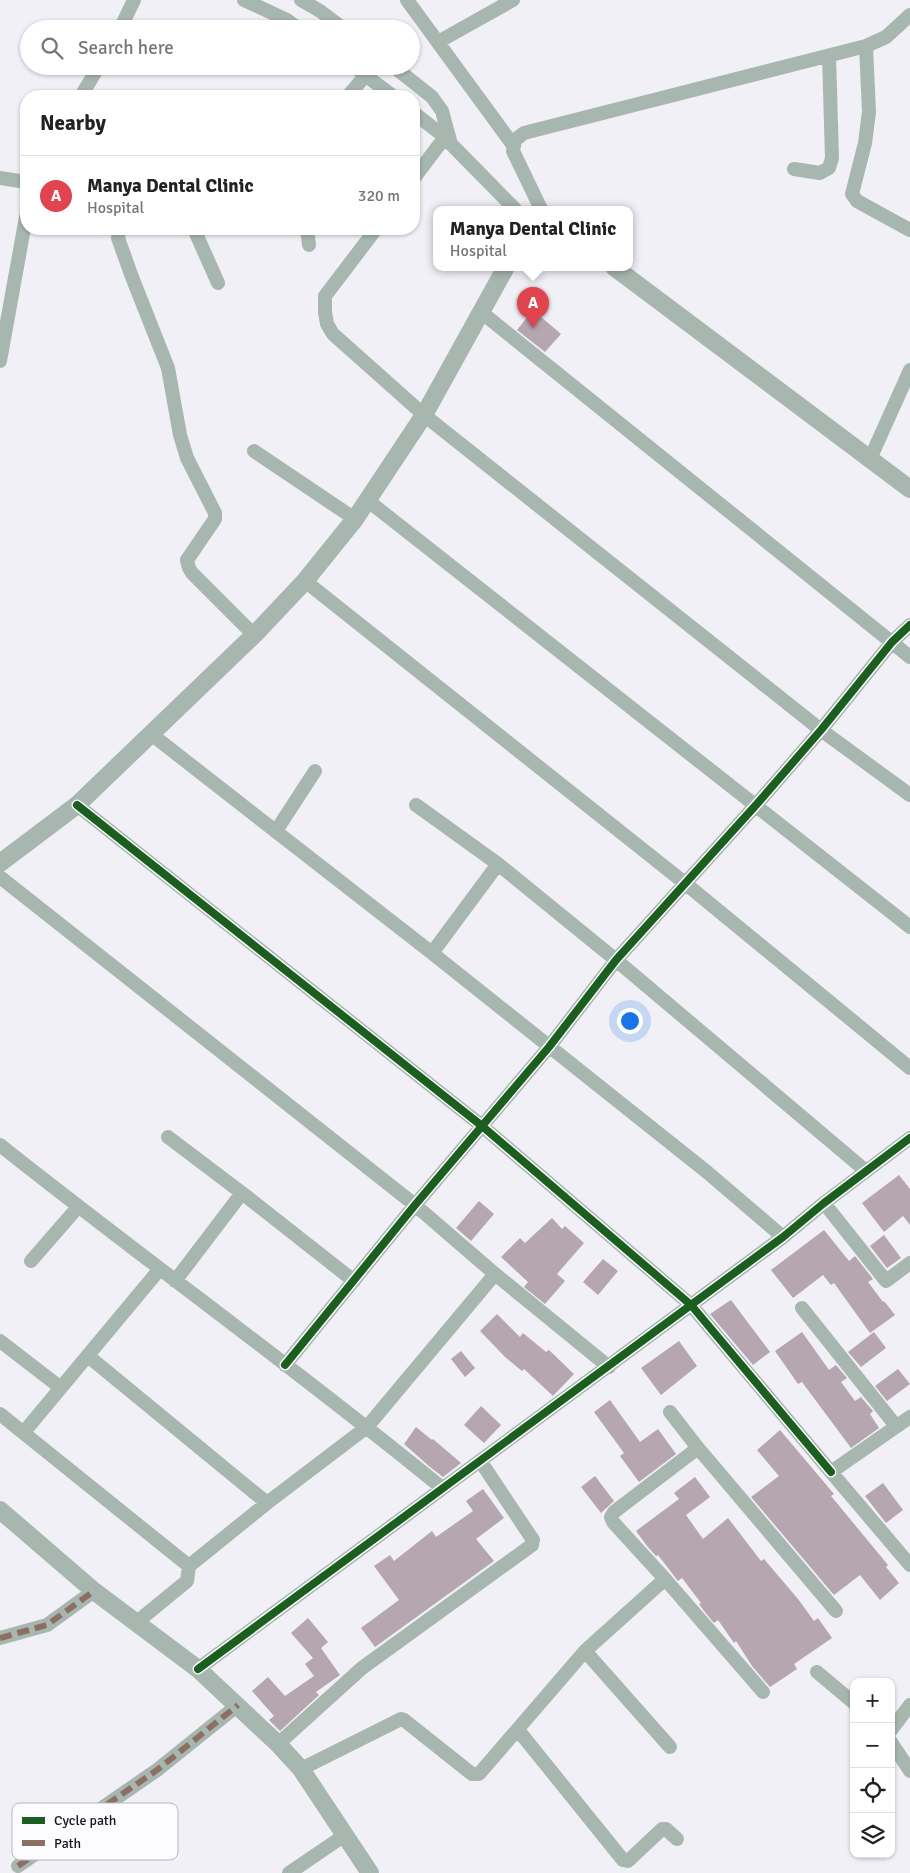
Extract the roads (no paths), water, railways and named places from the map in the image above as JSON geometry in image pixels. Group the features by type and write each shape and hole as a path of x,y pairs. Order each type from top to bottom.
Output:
{"street":[{"path":"124,20 134,0"},
{"path":"244,0 287,20"},
{"path":"302,0 333,20"},
{"path":"407,0 513,145"},
{"path":"438,42 513,0"},
{"path":"540,206 512,151 518,136 866,46 886,36 910,15"},
{"path":"866,46 869,112 865,143 852,194 858,201 910,230"},
{"path":"794,169 820,173 829,168 832,158 830,56"},
{"path":"85,90 94,75"},
{"path":"353,90 366,75 385,90"},
{"path":"406,75 421,87 438,106 447,124 447,139 420,171"},
{"path":"420,118 447,139 512,206"},
{"path":"0,178 20,181"},
{"path":"0,361 4,309 22,235"},
{"path":"118,235 132,277 168,368 180,435 187,458 215,513 215,519 187,560 187,564 192,573 254,635"},
{"path":"197,235 218,283"},
{"path":"308,235 310,246"},
{"path":"371,235 325,296 324,312 327,324 333,334 424,414 822,730 910,795"},
{"path":"0,863 77,805 254,635 305,581 355,519 424,414 504,271"},
{"path":"619,271 910,489"},
{"path":"481,312 910,657"},
{"path":"870,459 910,370"},
{"path":"254,451 355,519"},
{"path":"367,500 910,927"},
{"path":"305,581 686,884 910,1068"},
{"path":"284,1364 549,1047 616,960 822,730 892,642 910,625"},
{"path":"151,734 432,953 707,1172 783,1237"},
{"path":"276,831 315,771"},
{"path":"77,805 482,1126 691,1305 910,1565"},
{"path":"416,805 498,864 616,960 866,1171"},
{"path":"432,953 498,864"},
{"path":"0,877 415,1205 495,1274 609,1367"},
{"path":"168,1137 242,1192 354,1281"},
{"path":"198,1669 609,1367 783,1237 824,1203 910,1138"},
{"path":"0,1145 159,1270 367,1427 442,1488"},
{"path":"175,1281 242,1192"},
{"path":"824,1203 886,1281 910,1263"},
{"path":"31,1261 78,1207"},
{"path":"24,1432 159,1270"},
{"path":"137,1622 186,1581 188,1566 367,1427 495,1274"},
{"path":"802,1308 896,1426"},
{"path":"0,1341 61,1388"},
{"path":"88,1356 268,1503"},
{"path":"670,1412 698,1448 836,1611"},
{"path":"0,1414 188,1566"},
{"path":"831,1472 910,1417"},
{"path":"698,1448 614,1512 611,1517 613,1522 763,1692"},
{"path":"278,1744 362,1668 532,1545 533,1540 481,1462"},
{"path":"0,1510 94,1591 198,1669 278,1744 301,1769 370,1873"},
{"path":"301,1769 401,1719 476,1775 479,1774 585,1651 665,1579"},
{"path":"0,1638 47,1625 94,1591"},
{"path":"585,1651 670,1747"},
{"path":"817,1672 850,1700"},
{"path":"109,1803 157,1770 238,1705"},
{"path":"895,1725 910,1705"},
{"path":"518,1730 623,1860 628,1861 662,1829 666,1829 677,1840"},
{"path":"895,1748 910,1771"},
{"path":"289,1873 346,1835"},
{"path":"18,1866 27,1860"}],"place":[{"name":"Manya Dental Clinic","path":"533,328"}]}
